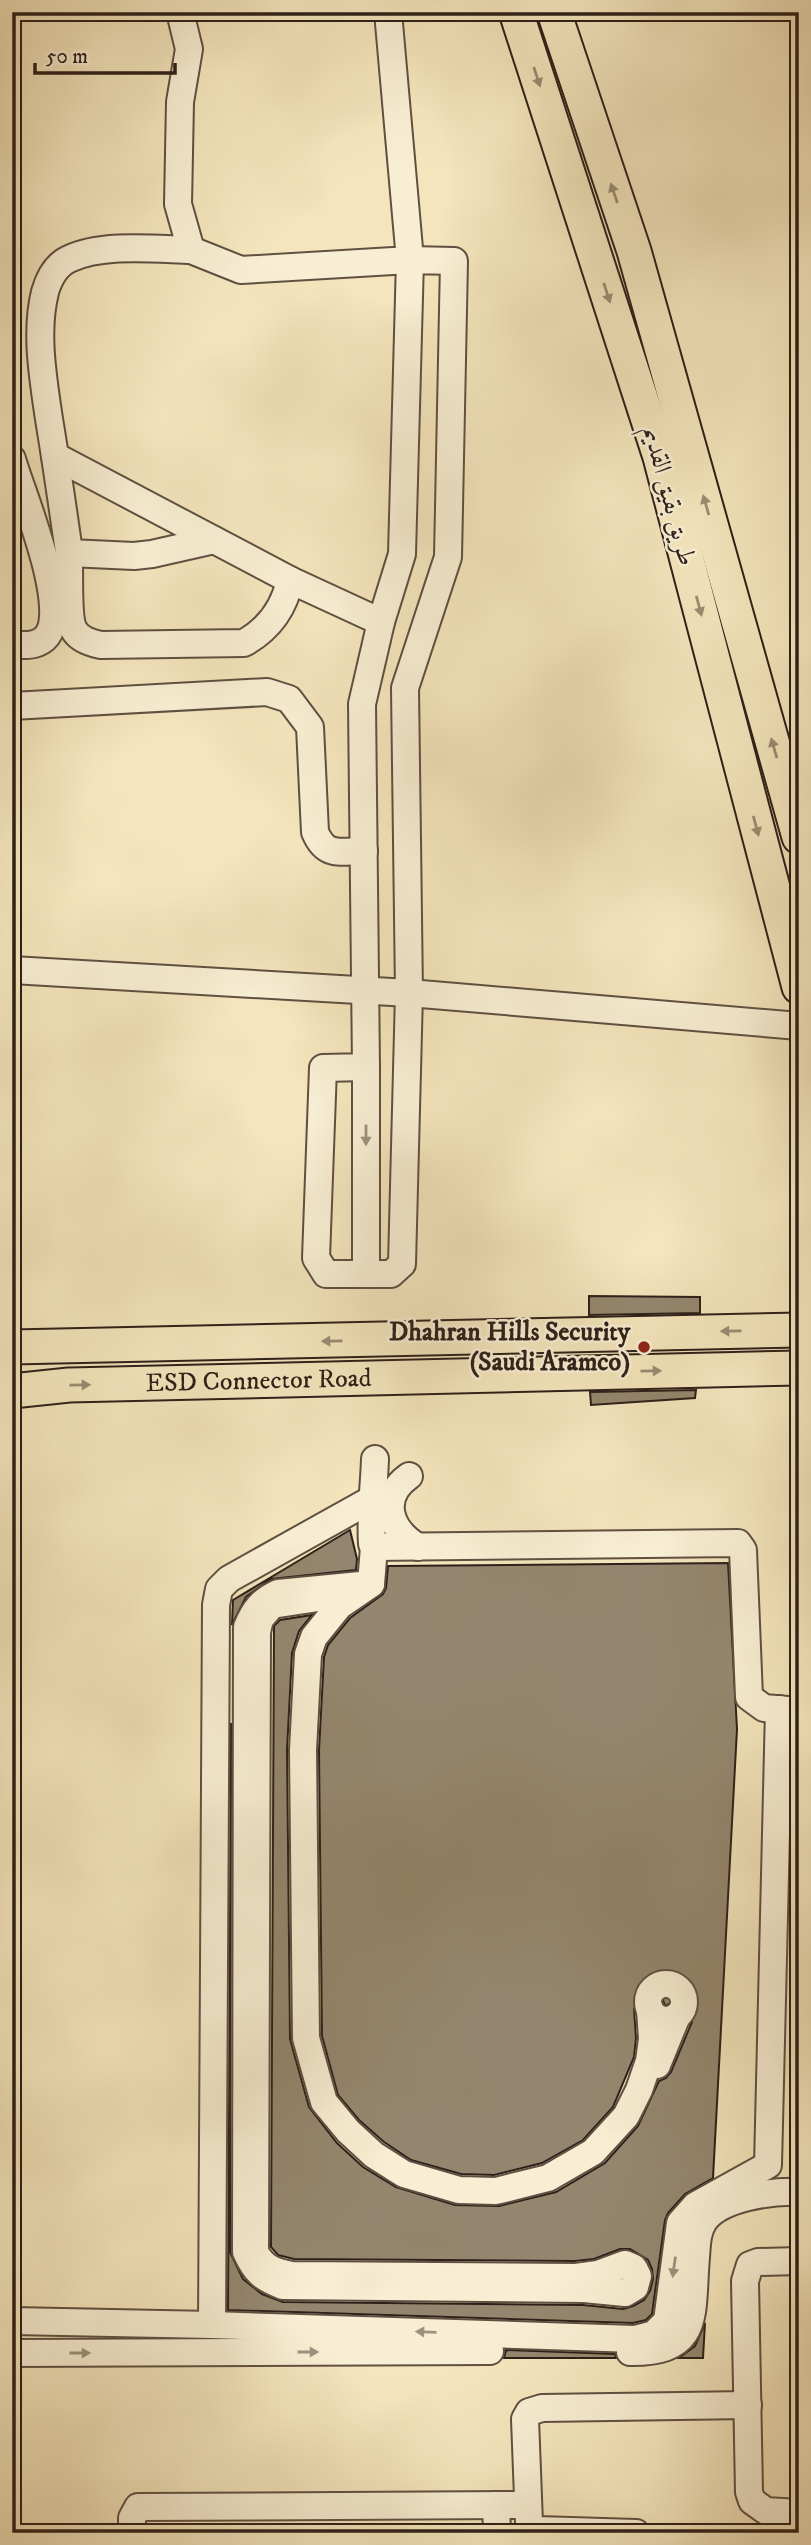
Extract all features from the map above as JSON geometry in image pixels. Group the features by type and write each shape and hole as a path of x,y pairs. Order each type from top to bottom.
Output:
{"main road":[{"name":"طريق بقيق القديم","path":"516,12 660,457 799,987"},
{"name":"طريق بقيق القديم","path":"554,12 634,251 799,837"},
{"name":"ESD Connector Road","path":"12,1347 797,1329"},
{"path":"389,1339 389,1377"},
{"name":"ESD Connector Road","path":"12,1391 69,1385 799,1368"},
{"path":"757,1369 799,1375"}],"street":[{"path":"180,12 189,49 180,102 178,204 191,250"},
{"path":"366,1274 362,704 381,622 402,554 410,260 388,12"},
{"path":"290,580 286,599 279,612 258,635 244,643 101,645 90,643 74,630 71,619 69,553 44,390 41,315 45,290 55,269 69,259 100,251 145,248 191,250 241,270 410,260 454,261 448,557 405,688 409,993 402,1264 391,1274 326,1274 316,1258 323,1068 366,1067"},
{"path":"55,456 290,580 381,622"},
{"path":"12,459 49,575 53,605 52,623 47,635 36,644 12,645"},
{"path":"69,553 152,554 214,540"},
{"path":"402,554 448,550"},
{"path":"12,706 268,692 289,699 310,727 315,832 320,845 329,851 364,851"},
{"path":"12,970 409,993 799,1026"},
{"path":"371,1584 375,1460 392,1474 409,1476 399,1483 396,1489 390,1510 391,1520 408,1541 418,1547"},
{"path":"217,2325 216,1619 219,1589 229,1579 372,1506"},
{"path":"374,1547 738,1543 743,1550 749,1697 764,1708 789,1710 769,2178"},
{"path":"371,1584 338,1595 272,1605 260,1619 257,1632 255,2252 262,2264 277,2272 292,2275 576,2277 598,2274 625,2264 634,2267 638,2276 635,2287 625,2293 584,2289 283,2286 267,2280 253,2267 246,2252 247,1627 253,1612 265,1599 278,1593 371,1584"},
{"path":"338,1595 303,1635 297,1654 291,1895 296,2035 306,2084 330,2126 361,2158 396,2181 435,2195 479,2202 530,2195 589,2168 618,2141 643,2107 662,2049 677,2016 668,2021 654,2015 650,2009 652,2039 649,2061 639,2090 626,2116 593,2152 548,2178 496,2191 459,2190 404,2174 374,2155 348,2131 324,2102 306,2038 303,1750 308,1654 314,1637 339,1606 371,1584"},
{"path":"12,2353 655,2353 674,2345 687,2332 691,2319 697,2235 705,2219 769,2178"},
{"path":"12,2321 635,2339 654,2334 667,2321 680,2223 696,2206 769,2178 799,2192"},
{"path":"799,2261 758,2262 750,2265 747,2271 751,2501 766,2511 799,2513"},
{"path":"636,2533 532,2528 529,2523 525,2419 528,2412 535,2408 748,2405"},
{"path":"496,2505 497,2533"},
{"path":"132,2533 134,2512 138,2507 528,2505"}],"building":[{"path":"589,1296 700,1297 700,1313 589,1315"},
{"path":"696,1390 695,1398 591,1405 590,1392"},
{"path":"350,1530 357,1559 356,1570 271,1579 246,1597 232,1625 233,1600"},
{"path":"728,1563 737,1729 713,2178 685,2194 668,2213 652,2314 646,2320 633,2323 228,2310 231,1723 230,2252 243,2279 262,2294 283,2302 583,2305 623,2309 644,2300 653,2279 648,2260 630,2249 620,2249 594,2259 575,2261 294,2259 278,2255 271,2247 274,1626 280,1620 312,1615 299,1631 292,1653 287,1750 290,2039 309,2107 337,2143 363,2167 396,2187 455,2205 499,2206 556,2192 605,2163 638,2126 659,2081 671,2072 692,2022 692,2013 689,2006 682,2001 674,2001 665,2006 663,2000 656,1995 648,1993 641,1996 634,2009 634,2057 613,2107 583,2140 542,2163 494,2175 461,2174 411,2160 384,2142 359,2120 338,2095 322,2036 319,1750 324,1657 328,1645 350,1618 383,1594 388,1566"},
{"path":"705,2323 703,2358 679,2358 695,2346"},
{"path":"506,2350 615,2354 616,2358 504,2358"}],"place":[{"name":"Dhahran Hills Security (Saudi Aramco)","path":"644,1347"}]}
